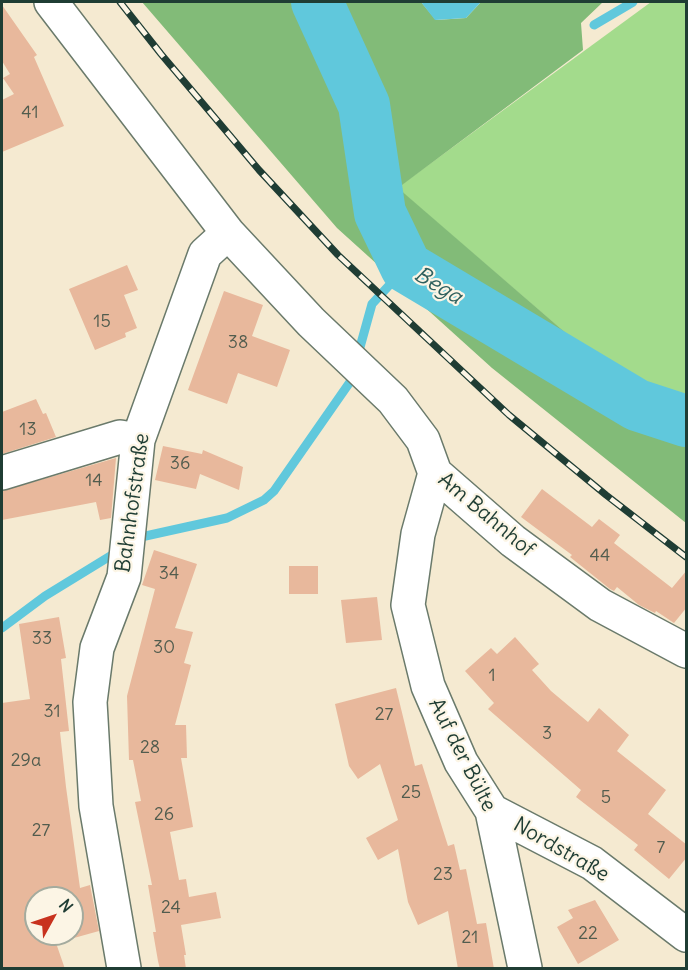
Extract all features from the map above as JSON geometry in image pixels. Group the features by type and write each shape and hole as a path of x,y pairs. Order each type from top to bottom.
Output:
{"street":[{"path":"51,2 228,233"},
{"name":"Am Bahnhof","path":"228,233 311,322 393,400 423,440 435,473 513,541 600,605 687,651"},
{"name":"Bahnhofstraße","path":"124,969 96,806 90,702 97,648 124,577 138,440 205,254 228,233"},
{"path":"2,473 120,436 138,440"},
{"name":"Auf der Bülte","path":"435,473 418,534 408,605 428,686 461,762 492,811 525,969"},
{"name":"Nordstraße","path":"492,811 592,862 687,935"}],"green space":[{"path":"142,2 421,2 436,20 466,18 481,2 603,2 581,23 583,50 398,188 648,404 686,413 686,523 492,368 337,228"},
{"path":"651,2 686,2 686,413 648,404 397,188"}],"water":[{"path":"421,2 481,2 466,18 435,20"}],"building":[{"path":"2,5 37,55 34,57 64,126 2,152 2,100 14,94 3,78 10,74 2,61"},
{"path":"127,265 138,290 124,295 137,328 125,333 126,337 95,350 69,289"},
{"path":"224,291 263,305 252,336 290,350 277,387 238,373 227,404 188,390"},
{"path":"36,399 43,414 46,413 56,437 2,454 2,412"},
{"path":"163,446 202,454 203,450 243,467 239,490 200,474 196,489 155,480"},
{"path":"116,458 111,518 100,520 96,502 2,520 2,491"},
{"path":"542,489 592,527 599,519 620,535 614,543 672,588 687,570 687,607 674,623 656,611 655,613 639,605 617,587 614,591 610,589 570,557 572,555 521,517"},
{"path":"154,550 197,564 175,628 193,632 184,663 191,665 175,725 186,725 187,758 181,758 193,827 170,832 179,880 186,879 189,897 216,892 221,918 181,925 186,969 160,969 148,885 152,885 135,802 141,801 133,760 129,760 127,696 155,589 142,585"},
{"path":"289,566 318,566 318,594 289,594"},
{"path":"377,597 382,640 346,643 341,600"},
{"path":"59,617 66,658 61,659 69,731 60,732 80,886 24,886 24,946 57,946 65,969 2,969 2,703 30,699 19,624"},
{"path":"515,637 539,664 532,670 551,691 588,722 599,708 629,735 617,751 666,790 648,814 687,845 687,857 669,879 634,850 638,845 576,797 581,790 488,709 494,703 465,671 491,648 497,654"},
{"path":"396,688 415,766 422,764 448,846 454,844 460,870 466,869 477,924 486,923 494,969 458,969 448,911 418,925 408,902 398,849 378,860 366,838 398,820 380,764 358,779 349,766 335,704"},
{"path":"90,885 99,931 84,935 84,887"},
{"path":"595,900 619,940 578,964 557,927 573,918 568,910"}],"waterway":[{"name":"Bega","path":"317,2 364,105 380,213 406,267 637,405 686,421"},
{"path":"594,25 633,2"},
{"path":"357,358 372,304 406,267"},
{"path":"134,541 141,537 227,518 264,500 274,491 350,382 353,371"},
{"path":"2,628 45,596 120,550"}],"railway":[{"path":"120,2 259,170 338,255 509,415 686,557"}]}
